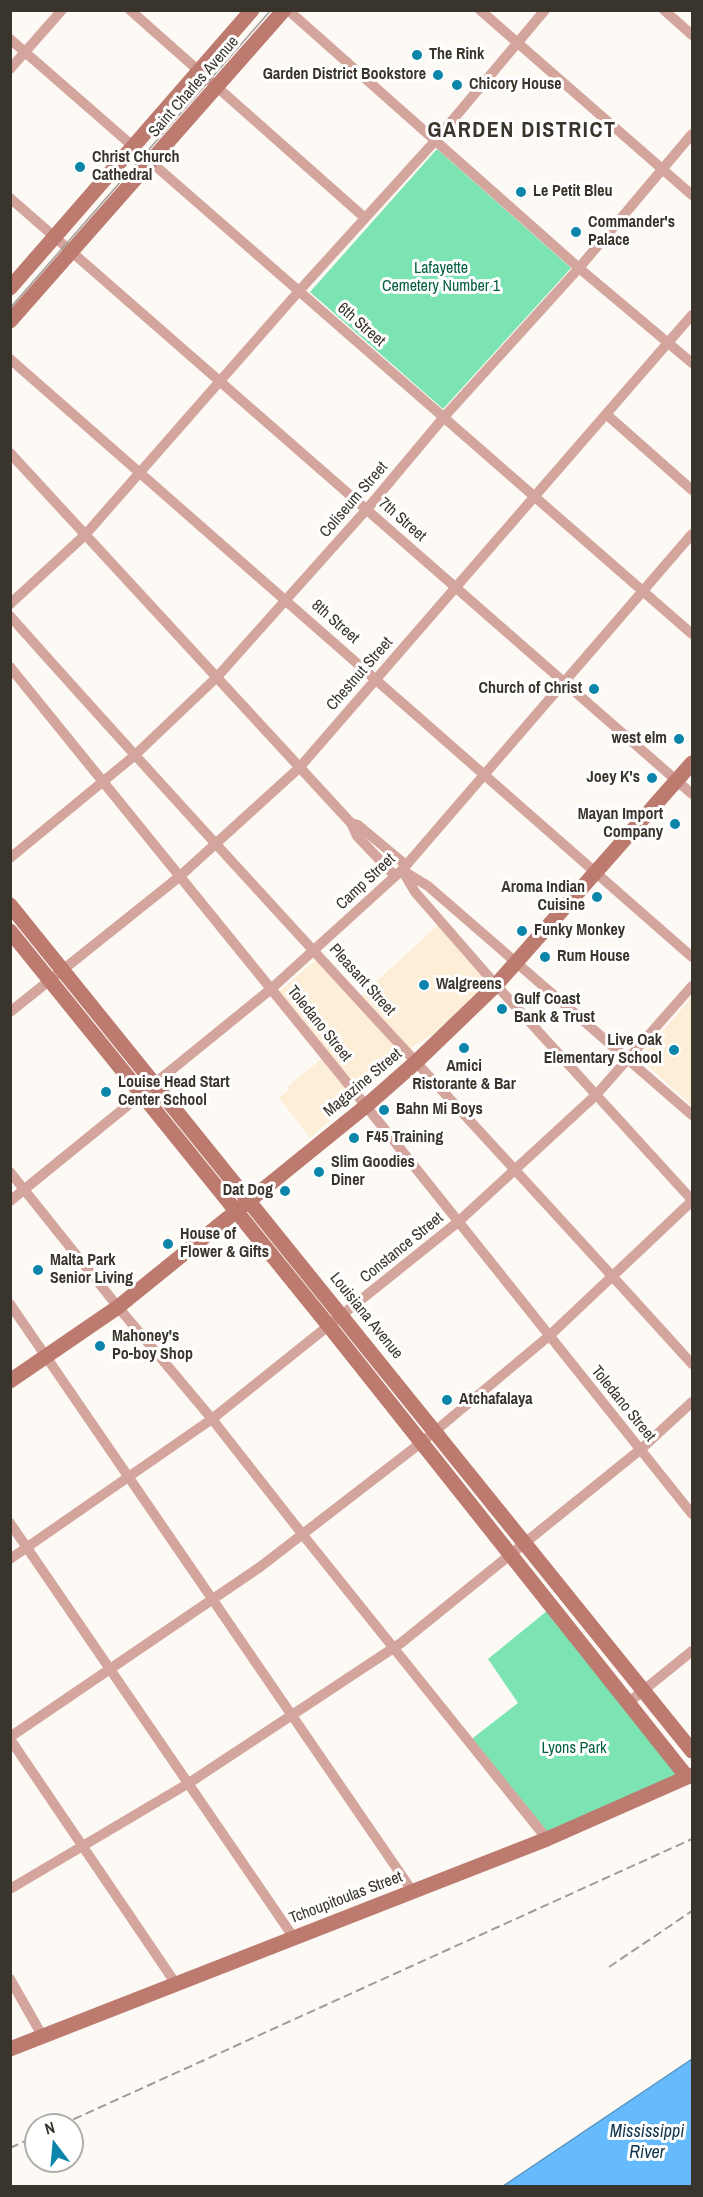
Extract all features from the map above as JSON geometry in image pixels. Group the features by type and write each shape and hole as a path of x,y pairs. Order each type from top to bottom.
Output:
{"street":[{"path":"10,69 62,10"},
{"path":"130,10 365,218"},
{"name":"Saint Charles Avenue","path":"10,288 252,10"},
{"path":"286,10 579,268 693,363"},
{"name":"Saint Charles Avenue","path":"10,321 286,10"},
{"path":"480,10 693,195"},
{"path":"10,604 85,535 299,291 435,141 545,10"},
{"path":"664,10 693,35"},
{"name":"6th Street","path":"10,39 693,634"},
{"name":"Coliseum Street","path":"10,858 134,756 217,677 367,508 444,417 579,268 693,134"},
{"name":"7th Street","path":"10,198 74,251 219,382 367,508 693,794"},
{"name":"Chestnut Street","path":"10,1012 179,877 299,768 534,495 693,315"},
{"name":"8th Street","path":"10,359 693,957"},
{"path":"606,414 693,490"},
{"path":"10,453 299,768 351,823 358,825 401,870 415,892 496,986 693,1201 549,1336 422,1442 303,1535 10,1738 176,1984"},
{"name":"Camp Street","path":"10,1201 271,989 401,870 693,534"},
{"name":"Pleasant Street","path":"10,616 134,756 315,950 693,1364"},
{"name":"Toledano Street","path":"10,667 693,1514"},
{"name":"Magazine Street","path":"10,1381 118,1307 366,1106 416,1062 496,986 693,763"},
{"path":"401,870 428,886 693,1116"},
{"name":"Louisiana Avenue","path":"10,905 693,1751"},
{"path":"10,931 690,1776"},
{"name":"Constance Street","path":"10,1559 212,1419 458,1222 596,1095 693,986"},
{"path":"10,1172 118,1307 212,1419 547,1839"},
{"path":"282,1268 295,1257"},
{"path":"10,1304 412,1892"},
{"path":"10,1889 189,1783 393,1647 525,1543 640,1449 693,1402"},
{"path":"10,1523 294,1938"},
{"path":"629,1702 693,1651"},
{"name":"Tchoupitoulas Street","path":"10,2049 547,1839 690,1776"},
{"path":"10,1979 42,2037"}],"shaded area":[{"path":"439,924 490,981 436,1032 414,1046 310,1138 279,1098 289,1090 287,1087 329,1053 277,993 317,959 355,1001"},
{"name":"Live Oak Elementary School","path":"692,997 692,1106 639,1058"}],"green space":[{"name":"Lafayette Cemetery Number 1","path":"437,149 571,268 443,409 310,292"},
{"name":"Lyons Park","path":"553,1606 687,1777 547,1839 469,1741 518,1703 488,1659"}],"water":[{"name":"Mississippi River","path":"692,2059 692,2186 503,2186"}],"tram line":[{"path":"10,308 271,10"}],"railway":[{"path":"84,2115 692,1839"},
{"path":"609,1967 692,1911"},
{"path":"10,2148 24,2142"}],"place":[{"name":"The Rink","path":"417,55"},
{"name":"Garden District Bookstore","path":"438,75"},
{"name":"Chicory House","path":"457,85"},
{"name":"Christ Church Cathedral","path":"80,167"},
{"name":"Le Petit Bleu","path":"521,192"},
{"name":"Commander's Palace","path":"576,232"},
{"name":"Church of Christ","path":"594,689"},
{"name":"west elm","path":"679,739"},
{"name":"Joey K's","path":"652,778"},
{"name":"Mayan Import Company","path":"675,824"},
{"name":"Aroma Indian Cuisine","path":"597,897"},
{"name":"Funky Monkey","path":"522,931"},
{"name":"Rum House","path":"545,957"},
{"name":"Walgreens","path":"424,985"},
{"name":"Gulf Coast Bank & Trust","path":"502,1009"},
{"name":"Amici Ristorante & Bar","path":"464,1048"},
{"name":"Live Oak Elementary School","path":"674,1050"},
{"name":"Louise Head Start Center School","path":"106,1092"},
{"name":"Bahn Mi Boys","path":"384,1110"},
{"name":"F45 Training","path":"354,1138"},
{"name":"Slim Goodies Diner","path":"319,1172"},
{"name":"Dat Dog","path":"285,1191"},
{"name":"House of Flower & Gifts","path":"168,1244"},
{"name":"Malta Park Senior Living","path":"38,1270"},
{"name":"Mahoney's Po-boy Shop","path":"100,1346"},
{"name":"Atchafalaya","path":"447,1400"}],"district":[{"name":"GARDEN DISTRICT","path":"522,131"}]}
